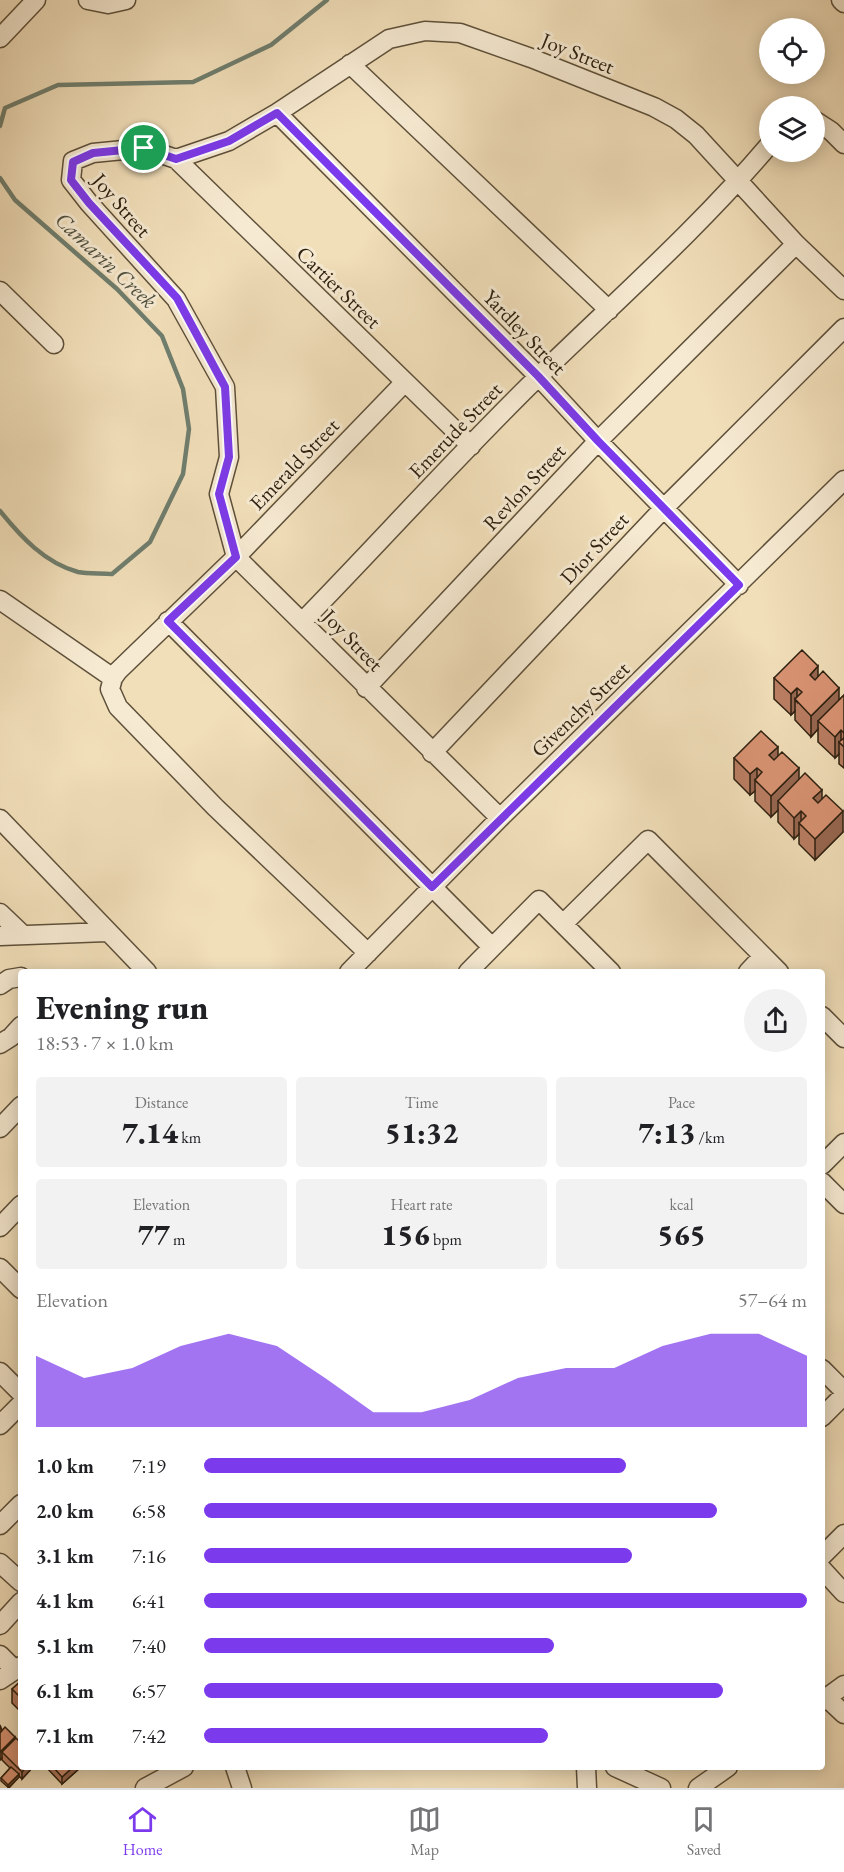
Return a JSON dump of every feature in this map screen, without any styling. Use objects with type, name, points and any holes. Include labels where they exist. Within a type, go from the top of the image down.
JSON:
[{"type":"street","points":[[0,38],[36,0]]},
{"type":"street","points":[[88,0],[108,4],[126,0]]},
{"type":"street","points":[[841,0],[844,3]]},
{"type":"street","name":"Joy Street","points":[[500,818],[236,557],[219,494],[229,457],[225,387],[177,298],[89,203],[71,180],[73,162],[93,153],[144,148],[176,159],[229,141],[277,113],[388,39],[425,32],[460,33],[541,62],[654,107],[676,119],[696,135],[796,244],[844,290]]},
{"type":"street","points":[[350,64],[609,310]]},
{"type":"street","name":"Yardley Street","points":[[277,113],[538,376],[598,441],[739,585]]},
{"type":"street","points":[[825,126],[844,144]]},
{"type":"street","name":"Emerude Street","points":[[303,621],[538,376],[609,310],[738,182],[759,157]]},
{"type":"street","name":"Cartier Street","points":[[176,159],[471,446]]},
{"type":"street","name":"Revlon Street","points":[[366,688],[598,441],[796,244]]},
{"type":"street","points":[[0,291],[54,344]]},
{"type":"street","name":"Dior Street","points":[[432,753],[664,508],[844,328]]},
{"type":"street","name":"Emerald Street","points":[[113,678],[168,621],[236,557],[404,383]]},
{"type":"street","name":"Givenchy Street","points":[[353,969],[500,818],[844,480]]},
{"type":"street","points":[[0,600],[113,678],[110,689],[118,706],[215,807],[368,953]]},
{"type":"street","points":[[168,621],[492,947]]},
{"type":"street","points":[[0,819],[144,969]]},
{"type":"street","points":[[563,924],[648,840],[775,969]]},
{"type":"street","points":[[471,969],[539,900],[608,969]]},
{"type":"street","points":[[0,913],[22,934]]},
{"type":"street","points":[[0,936],[107,932]]},
{"type":"street","points":[[751,969],[763,957]]},
{"type":"street","points":[[0,986],[9,979],[18,978]]},
{"type":"street","points":[[825,1019],[844,1038]]},
{"type":"street","points":[[0,1044],[18,1029]]},
{"type":"street","points":[[825,1162],[844,1143]]},
{"type":"street","points":[[825,1185],[844,1204]]},
{"type":"street","points":[[0,1227],[18,1208]]},
{"type":"street","points":[[0,1268],[18,1286]]},
{"type":"street","points":[[0,1372],[18,1390]]},
{"type":"street","points":[[825,1372],[844,1393],[825,1414]]},
{"type":"street","points":[[0,1425],[18,1407]]},
{"type":"street","points":[[0,1525],[18,1507]]},
{"type":"street","points":[[825,1553],[844,1534]]},
{"type":"street","points":[[0,1563],[18,1579]]},
{"type":"street","points":[[825,1572],[844,1593]]},
{"type":"street","points":[[0,1625],[18,1605]]},
{"type":"street","points":[[0,1655],[12,1672]]},
{"type":"street","points":[[825,1698],[844,1685]]},
{"type":"street","points":[[825,1700],[844,1714]]},
{"type":"street","points":[[158,1785],[180,1770]]},
{"type":"street","points":[[236,1770],[242,1788]]},
{"type":"street","points":[[586,1770],[587,1788]]},
{"type":"street","points":[[622,1770],[662,1788]]},
{"type":"street","points":[[698,1788],[724,1770]]},
{"type":"building","points":[[802,650],[818,666],[810,675],[815,680],[823,671],[839,688],[811,716],[795,699],[802,692],[797,688],[791,694],[774,678]]},
{"type":"building","points":[[844,695],[844,733],[841,730],[835,737],[818,721]]},
{"type":"building","points":[[761,731],[778,747],[769,755],[774,760],[782,752],[799,768],[771,796],[755,780],[762,772],[757,768],[750,774],[734,758]]},
{"type":"building","points":[[805,773],[822,790],[813,798],[818,803],[826,795],[843,811],[815,839],[799,823],[806,816],[801,811],[794,818],[778,801]]},
{"type":"building","points":[[18,1684],[18,1695],[12,1689]]},
{"type":"building","points":[[5,1727],[15,1737],[0,1752],[0,1733]]},
{"type":"building","points":[[16,1738],[18,1740],[18,1768],[2,1752]]},
{"type":"building","points":[[11,1767],[19,1774],[8,1785],[1,1778]]},
{"type":"building","points":[[56,1770],[70,1770],[62,1777]]},
{"type":"waterway","name":"Camarin Creek","points":[[0,126],[5,108],[58,85],[193,82],[271,45],[327,0]]},
{"type":"waterway","name":"Camarin Creek","points":[[0,178],[15,200],[117,289],[162,336],[183,389],[189,429],[183,474],[150,542],[112,574],[78,572],[44,556],[16,530],[0,511]]},
{"type":"route","points":[[277,113],[538,376],[598,441],[739,585],[432,887],[168,621],[236,557],[219,494],[229,457],[225,387],[177,298],[89,203],[71,180],[73,162],[93,153],[144,148],[176,159],[229,141],[277,113]]}]
